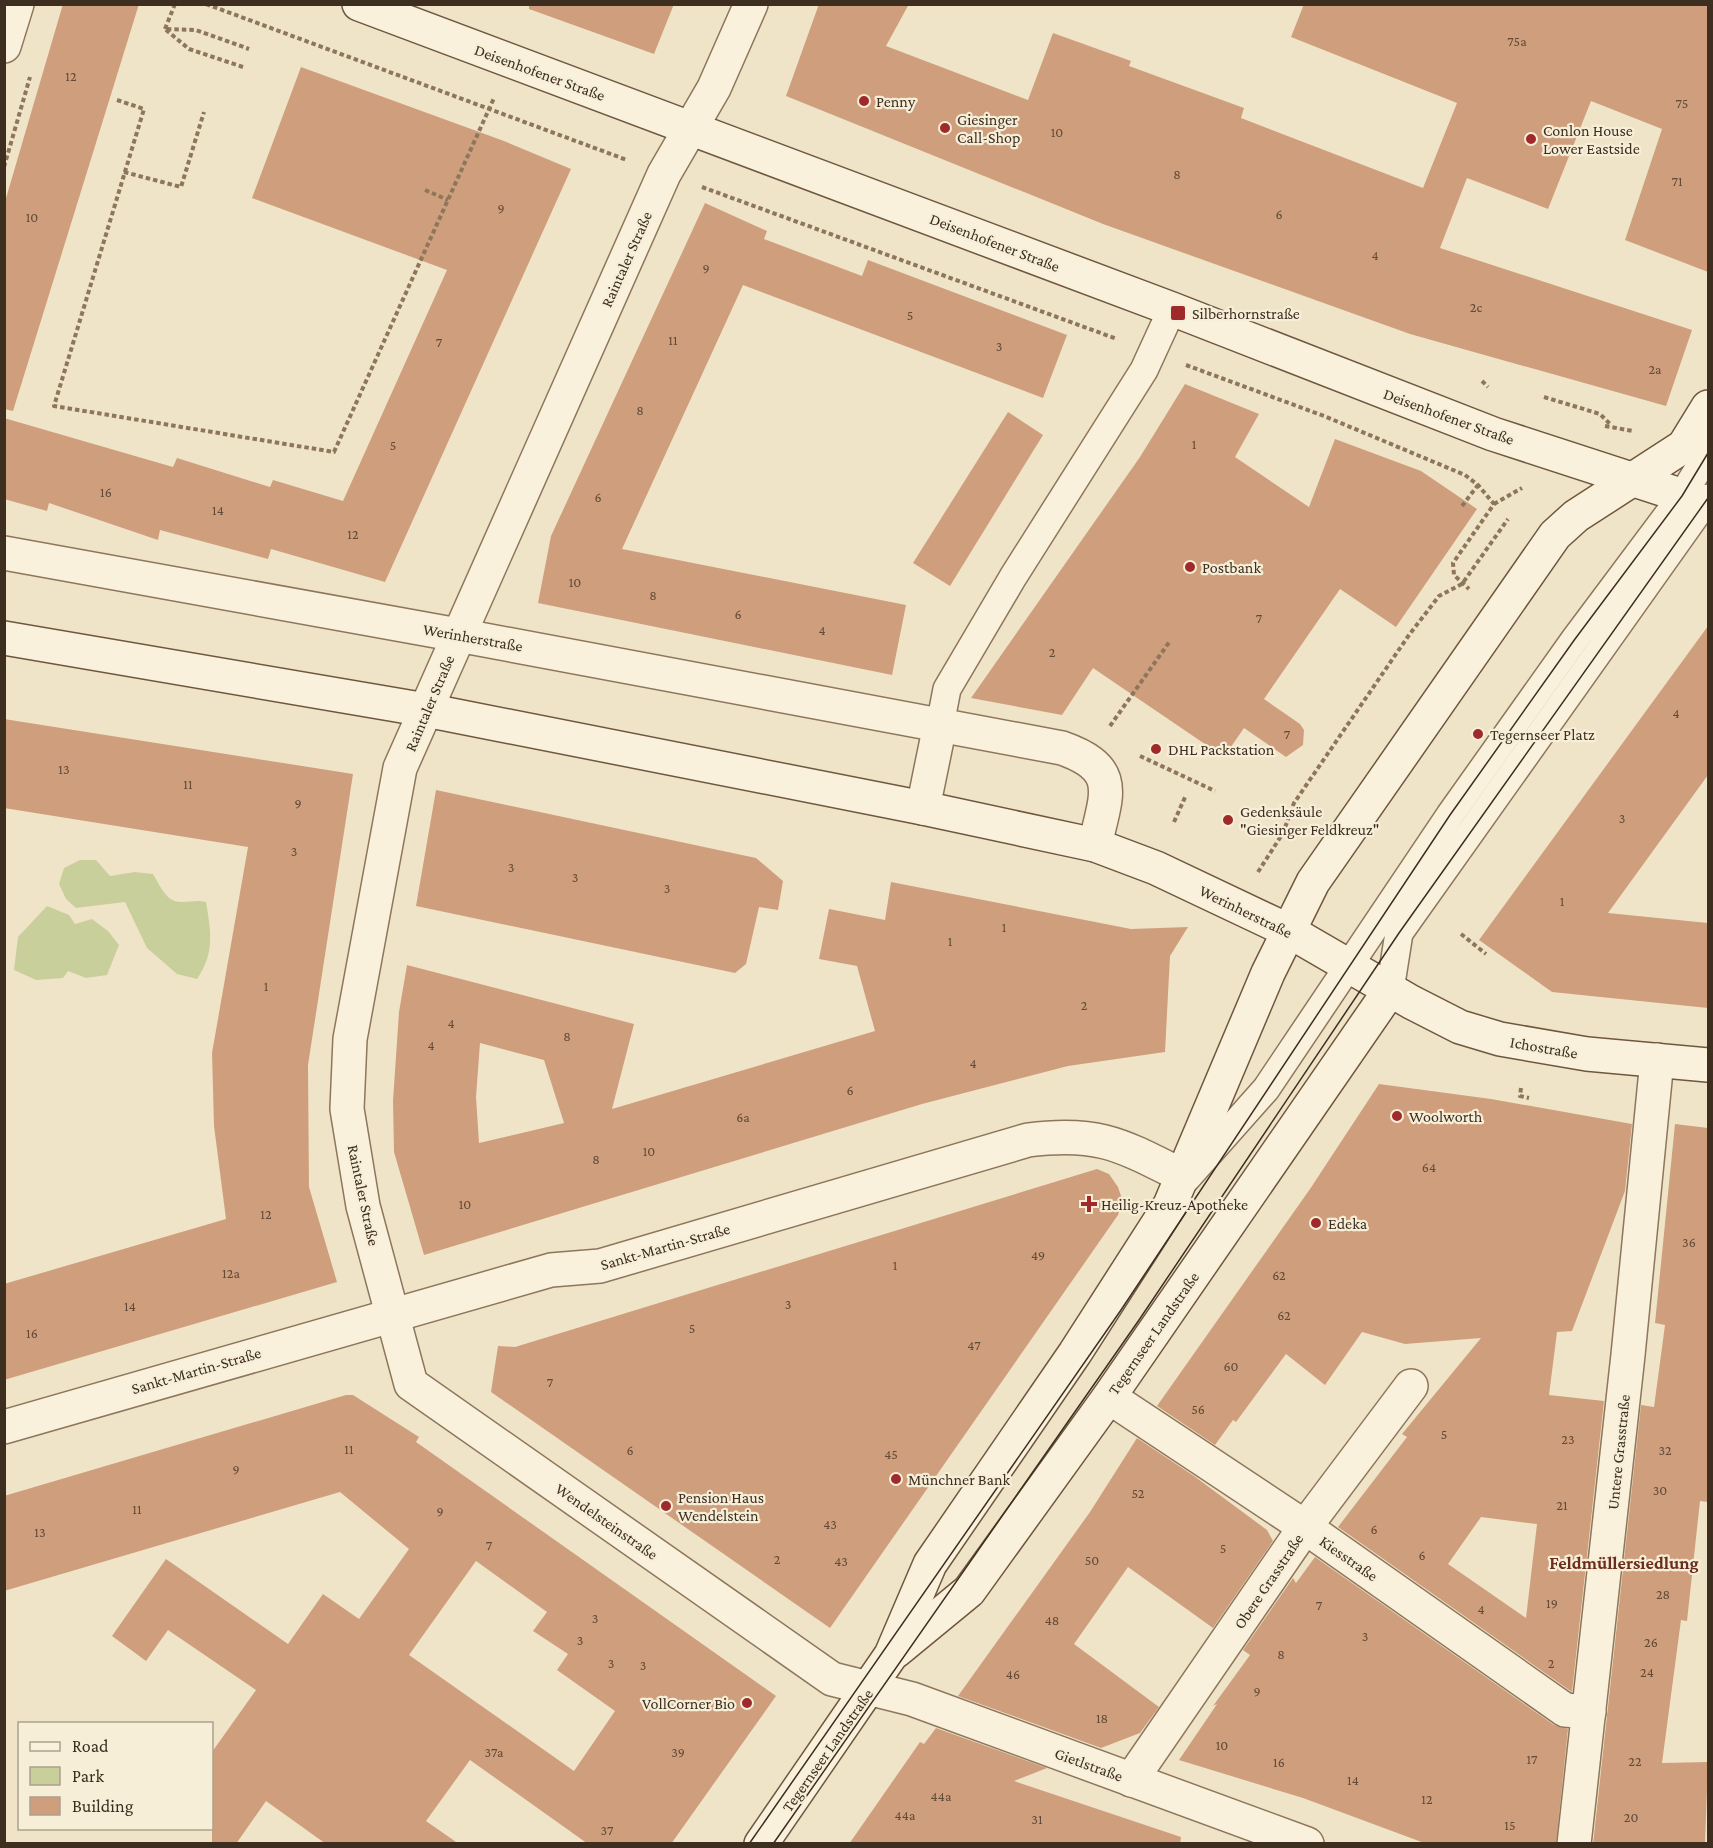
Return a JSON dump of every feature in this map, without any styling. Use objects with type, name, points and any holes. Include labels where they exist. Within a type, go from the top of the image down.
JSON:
[{"type":"street","points":[[4,46],[17,4]]},
{"type":"street","name":"Deisenhofener Straße","points":[[359,4],[692,127],[1172,309],[1493,434],[1632,479]]},
{"type":"street","name":"Raintaler Straße","points":[[393,1313],[363,1206],[349,1119],[350,1039],[400,768],[664,174],[714,88],[751,4]]},
{"type":"street","points":[[1287,930],[1312,882],[1555,535],[1576,516],[1684,446],[1708,407]]},
{"type":"street","points":[[1632,479],[1701,500]]},
{"type":"street","name":"Werinherstraße","points":[[4,553],[458,634],[1062,748],[1084,756]]},
{"type":"street","name":"Werinherstraße","points":[[4,638],[426,710],[922,808],[1095,846],[1156,868],[1236,905],[1287,930],[1390,990]]},
{"type":"street","points":[[922,808],[940,725]]},
{"type":"street","points":[[1084,756],[1100,769],[1107,790],[1095,846]]},
{"type":"street","name":"Tegernseer Landstraße","points":[[761,1844],[891,1655],[930,1564],[1075,1353],[1146,1244],[1180,1183],[1287,930]]},
{"type":"street","name":"Ichostraße","points":[[1390,990],[1460,1027],[1500,1039],[1587,1054],[1708,1065]]},
{"type":"street","name":"Tegernseer Landstraße","points":[[891,1655],[969,1591],[1109,1397],[1390,990]]},
{"type":"street","name":"Untere Grasstraße","points":[[1574,1844],[1658,1060]]},
{"type":"street","name":"Sankt-Martin-Straße","points":[[4,1427],[393,1313],[551,1270],[600,1266],[1028,1140],[1061,1136],[1095,1138],[1125,1147],[1180,1183]]},
{"type":"street","name":"Wendelsteinstraße","points":[[393,1313],[411,1384],[832,1679],[870,1688]]},
{"type":"street","name":"Obere Grasstraße","points":[[1131,1780],[1305,1527],[1411,1386]]},
{"type":"street","name":"Kiesstraße","points":[[1109,1397],[1305,1527],[1564,1710],[1589,1712]]},
{"type":"street","name":"Gietlstraße","points":[[870,1688],[912,1698],[1307,1844]]},
{"type":"lane","points":[[940,725],[947,689],[1013,577],[1143,370],[1172,309]]},
{"type":"lane","points":[[1390,990],[1400,933],[1701,500],[1708,453]]},
{"type":"lane","points":[[1180,1183],[1266,1089],[1469,787],[1701,500]]},
{"type":"path","points":[[165,29],[175,4]]},
{"type":"path","points":[[206,4],[664,174]]},
{"type":"path","points":[[165,29],[196,30],[249,49]]},
{"type":"path","points":[[165,29],[189,49],[243,67]]},
{"type":"path","points":[[117,100],[144,109],[54,406],[334,452],[509,61]]},
{"type":"path","points":[[4,166],[33,69]]},
{"type":"path","points":[[124,172],[181,187],[204,112]]},
{"type":"path","points":[[425,190],[448,200]]},
{"type":"path","points":[[1544,397],[1600,414],[1612,425]]},
{"type":"path","points":[[1462,506],[1478,484]]},
{"type":"path","points":[[1236,905],[1268,861],[1283,833],[1294,803],[1409,635],[1439,596],[1462,584],[1508,519]]},
{"type":"path","points":[[1084,756],[1105,734],[1170,641]]},
{"type":"path","points":[[1133,752],[1151,763],[1215,790]]},
{"type":"path","points":[[1174,822],[1186,795]]},
{"type":"path","points":[[1461,934],[1486,954]]},
{"type":"path","points":[[1521,1088],[1520,1096],[1529,1098]]},
{"type":"green space","points":[[80,860],[96,860],[110,876],[135,872],[153,874],[172,900],[206,902],[210,933],[209,951],[197,979],[177,974],[147,948],[125,902],[76,908],[66,899],[59,884],[64,868]]},
{"type":"green space","points":[[47,906],[69,915],[75,924],[92,919],[108,931],[119,945],[107,975],[86,978],[68,971],[63,978],[36,980],[14,970],[18,937]]},
{"type":"building","points":[[63,4],[139,4],[13,411],[4,409],[4,205]]},
{"type":"building","points":[[529,4],[674,4],[654,54],[529,9]]},
{"type":"building","points":[[819,4],[909,4],[886,46],[1028,100],[1053,33],[1131,61],[1129,66],[1244,108],[1241,118],[1423,188],[1457,103],[1291,37],[1304,4],[1708,4],[1708,272],[1625,240],[1662,129],[1591,101],[1548,209],[1467,178],[1440,248],[1692,330],[1666,406],[1410,334],[1103,224],[786,96]]},
{"type":"building","points":[[301,67],[504,141],[571,169],[385,582],[271,549],[268,559],[160,530],[158,540],[49,503],[47,511],[4,499],[4,418],[173,467],[177,458],[270,487],[273,480],[343,501],[447,270],[252,198]]},
{"type":"building","points":[[705,203],[767,231],[764,239],[862,276],[868,260],[1067,335],[1043,398],[743,285],[622,549],[906,605],[892,675],[538,603],[551,536]]},
{"type":"building","points":[[1185,384],[1259,414],[1235,457],[1309,507],[1335,439],[1421,471],[1477,509],[1396,627],[1340,589],[1264,699],[1300,724],[1304,730],[1303,745],[1286,757],[1244,728],[1224,757],[1093,668],[1062,715],[971,698],[1140,457]]},
{"type":"building","points":[[1008,412],[1043,435],[950,586],[913,563]]},
{"type":"building","points":[[1708,626],[1708,775],[1608,913],[1708,923],[1708,1008],[1552,992],[1479,940]]},
{"type":"building","points":[[4,719],[353,774],[308,1065],[309,1187],[337,1282],[4,1380],[4,1284],[226,1219],[214,1126],[212,1053],[248,847],[4,808]]},
{"type":"building","points":[[436,790],[756,858],[783,881],[778,910],[759,907],[746,964],[735,973],[416,906]]},
{"type":"building","points":[[891,882],[1131,929],[1188,927],[1170,956],[1165,1052],[1068,1066],[922,1104],[424,1255],[394,1152],[393,1101],[399,1012],[407,965],[634,1024],[612,1109],[875,1031],[857,966],[819,959],[829,909],[885,920]],"holes":[[[480,1043],[544,1060],[564,1123],[479,1143],[476,1097]]]},
{"type":"building","points":[[1379,1084],[1491,1099],[1632,1124],[1625,1191],[1572,1331],[1557,1332],[1549,1395],[1604,1401],[1572,1692],[1338,1527],[1407,1437],[1402,1434],[1481,1338],[1405,1344],[1362,1332],[1325,1385],[1286,1354],[1236,1422],[1233,1420],[1215,1445],[1157,1406],[1310,1189]],"holes":[[[1481,1517],[1537,1524],[1526,1618],[1448,1564]]]},
{"type":"building","points":[[1675,1124],[1708,1128],[1708,1502],[1700,1501],[1687,1621],[1681,1620],[1662,1763],[1708,1762],[1705,1844],[1593,1844],[1641,1405],[1654,1407],[1665,1325],[1655,1323]]},
{"type":"building","points":[[1097,1169],[1109,1174],[1118,1187],[1123,1202],[1118,1215],[830,1628],[491,1392],[498,1346],[515,1347]]},
{"type":"building","points":[[346,1395],[353,1395],[419,1437],[416,1442],[776,1696],[671,1844],[588,1844],[470,1760],[426,1821],[459,1844],[326,1844],[266,1801],[236,1844],[212,1844],[213,1751],[256,1690],[168,1630],[146,1661],[112,1636],[166,1559],[288,1644],[323,1594],[359,1619],[409,1549],[340,1492],[4,1591],[4,1496]],"holes":[[[476,1561],[547,1612],[533,1631],[568,1654],[557,1670],[615,1711],[574,1771],[409,1655]]]},
{"type":"building","points":[[1137,1438],[1194,1476],[1267,1530],[1273,1541],[1213,1628],[1128,1567],[1074,1644],[1159,1707],[1140,1733],[1101,1748],[958,1696],[1090,1512]]},
{"type":"building","points":[[1315,1557],[1554,1725],[1568,1729],[1556,1844],[1427,1844],[1303,1798],[1179,1760],[1217,1704],[1213,1706],[1250,1655],[1243,1650],[1293,1578],[1296,1583]]},
{"type":"building","points":[[936,1728],[1047,1768],[1014,1781],[1181,1837],[1180,1844],[849,1844],[920,1742],[924,1744]]},
{"type":"tram line","points":[[749,1844],[1121,1310],[1450,815],[1575,639],[1682,496],[1708,453]]},
{"type":"tram line","points":[[773,1844],[1139,1320],[1399,933],[1708,498]]},
{"type":"place","name":"Penny","points":[[864,101]]},
{"type":"place","name":"Giesinger Call-Shop","points":[[945,128]]},
{"type":"place","name":"Conlon House Lower Eastside","points":[[1531,139]]},
{"type":"place","name":"Silberhornstraße","points":[[1178,313]]},
{"type":"place","name":"Postbank","points":[[1190,567]]},
{"type":"place","name":"Tegernseer Platz","points":[[1478,734]]},
{"type":"place","name":"DHL Packstation","points":[[1156,749]]},
{"type":"place","name":"Gedenksäule \"Giesinger Feldkreuz\"","points":[[1228,820]]},
{"type":"place","name":"Woolworth","points":[[1397,1116]]},
{"type":"place","name":"Heilig-Kreuz-Apotheke","points":[[1089,1204]]},
{"type":"place","name":"Edeka","points":[[1316,1223]]},
{"type":"place","name":"Münchner Bank","points":[[896,1479]]},
{"type":"place","name":"Pension Haus Wendelstein","points":[[666,1506]]},
{"type":"place","name":"VollCorner Bio","points":[[747,1703]]},
{"type":"district","name":"Feldmüllersiedlung","points":[[1624,1563]]}]
